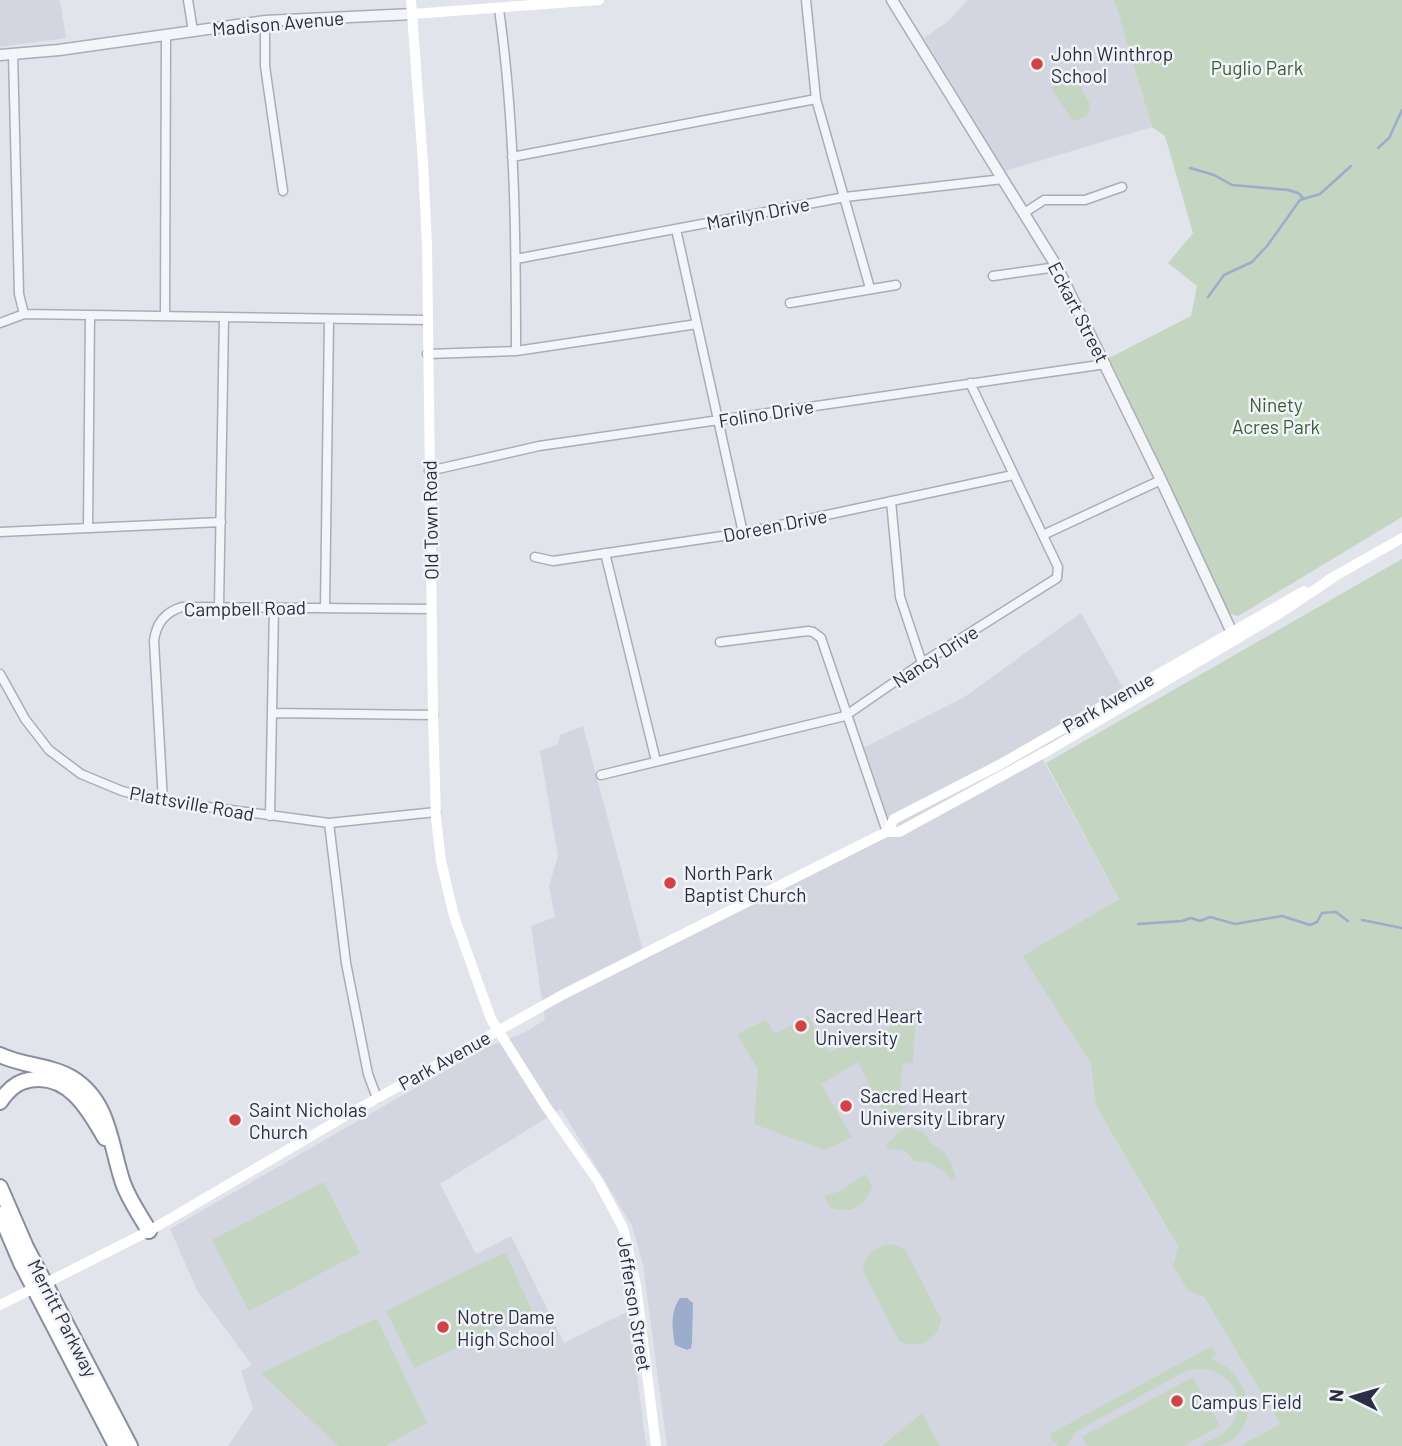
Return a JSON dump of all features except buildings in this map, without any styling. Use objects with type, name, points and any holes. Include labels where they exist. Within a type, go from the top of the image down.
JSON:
[{"type":"highway","points":[[0,1055],[22,1064],[51,1069],[74,1080],[91,1094],[103,1111],[124,1185],[149,1231]]},
{"type":"highway","points":[[0,1102],[15,1085],[24,1081],[46,1079],[59,1083],[85,1105],[114,1153]]},
{"type":"highway","points":[[0,1176],[4,1210]]},
{"type":"highway","name":"Merritt Parkway","points":[[0,1187],[4,1210],[22,1263],[116,1446]]},
{"type":"highway","name":"Merritt Parkway","points":[[4,1210],[130,1446]]},
{"type":"highway","points":[[0,1240],[22,1263]]},
{"type":"main road","name":"Old Town Road","points":[[411,0],[423,163],[433,715],[438,839],[447,892],[491,1019],[498,1030]]},
{"type":"main road","name":"Madison Avenue","points":[[413,14],[599,0]]},
{"type":"main road","name":"Park Avenue","points":[[887,832],[894,820],[1314,592],[1334,577],[1402,538]]},
{"type":"main road","name":"Park Avenue","points":[[2,1302],[149,1231],[377,1098],[611,970],[887,832],[899,832],[1049,750],[1233,635]]},
{"type":"main road","points":[[1040,741],[1049,750]]},
{"type":"main road","name":"Jefferson Street","points":[[498,1030],[598,1181],[623,1228],[636,1285],[656,1446]]},
{"type":"street","points":[[188,0],[193,31]]},
{"type":"street","points":[[806,0],[816,99],[870,288]]},
{"type":"street","name":"Eckart Street","points":[[892,0],[1057,267],[1233,635]]},
{"type":"street","points":[[499,9],[506,59],[512,157],[516,351]]},
{"type":"street","name":"Madison Avenue","points":[[0,55],[265,21],[413,14]]},
{"type":"street","points":[[265,21],[265,66],[283,191]]},
{"type":"street","points":[[165,316],[166,35]]},
{"type":"street","points":[[13,54],[19,294],[24,314]]},
{"type":"street","points":[[512,157],[816,99]]},
{"type":"street","name":"Marilyn Drive","points":[[516,259],[845,197],[1003,179]]},
{"type":"street","points":[[1024,213],[1044,200],[1085,200],[1122,187]]},
{"type":"street","points":[[676,229],[743,533]]},
{"type":"street","points":[[993,276],[1057,267]]},
{"type":"street","points":[[790,303],[896,285]]},
{"type":"street","points":[[0,323],[24,314],[427,320]]},
{"type":"street","points":[[88,527],[90,315]]},
{"type":"street","points":[[219,607],[224,318]]},
{"type":"street","points":[[325,608],[329,319]]},
{"type":"street","points":[[428,354],[516,351],[697,324]]},
{"type":"street","name":"Folino Drive","points":[[429,471],[539,446],[1105,364]]},
{"type":"street","name":"Nancy Drive","points":[[601,775],[845,716],[922,663],[1057,578],[1058,567],[970,383]]},
{"type":"street","name":"Doreen Drive","points":[[535,557],[553,561],[743,533],[1013,475]]},
{"type":"street","points":[[1043,535],[1161,480]]},
{"type":"street","points":[[891,501],[901,597],[922,663]]},
{"type":"street","points":[[0,532],[221,523]]},
{"type":"street","points":[[605,553],[656,761]]},
{"type":"street","points":[[270,816],[274,607]]},
{"type":"street","name":"Campbell Road","points":[[163,800],[155,633],[161,619],[176,608],[431,609]]},
{"type":"street","points":[[720,642],[813,632],[823,643],[845,716],[887,832]]},
{"type":"street","name":"Plattsville Road","points":[[0,674],[36,736],[58,758],[81,774],[108,787],[163,800],[329,823],[436,812]]},
{"type":"street","points":[[272,713],[433,715]]},
{"type":"street","points":[[329,823],[346,963],[368,1074],[377,1098]]},
{"type":"shaded area","points":[[0,0],[60,0],[66,38],[0,47]]},
{"type":"shaded area","name":"John Winthrop School","points":[[968,0],[1114,0],[1152,127],[1005,171],[924,38],[947,22]]},
{"type":"shaded area","name":"Sacred Heart University","points":[[1081,613],[1128,697],[1050,745],[1037,749],[1119,899],[1022,956],[1092,1063],[1096,1106],[1178,1248],[1173,1266],[1188,1291],[1204,1297],[1280,1424],[1240,1446],[667,1446],[643,1265],[632,1226],[561,1109],[440,1184],[476,1254],[511,1236],[564,1343],[629,1311],[646,1446],[228,1446],[253,1409],[241,1371],[252,1365],[198,1292],[170,1229],[483,1049],[525,1032],[545,1020],[531,926],[555,917],[549,886],[558,856],[540,751],[558,744],[560,735],[583,726],[643,951],[891,828],[863,748],[963,698]]},
{"type":"green space","name":"Ninety Acres Park","points":[[1114,0],[1402,0],[1402,517],[1238,616],[1230,614],[1228,610],[1109,358],[1191,316],[1197,286],[1168,263],[1193,233],[1165,136],[1152,127]]},
{"type":"green space","points":[[1074,75],[1091,106],[1087,116],[1073,121],[1051,88]]},
{"type":"green space","points":[[1402,559],[1402,1446],[1240,1446],[1280,1424],[1204,1297],[1188,1291],[1173,1266],[1178,1247],[1096,1106],[1091,1063],[1022,956],[1119,899],[1046,763]]},
{"type":"green space","points":[[902,1009],[916,1009],[913,1063],[902,1064],[900,1093],[906,1095],[906,1107],[886,1118],[858,1062],[821,1084],[852,1137],[825,1150],[754,1124],[758,1070],[737,1034],[766,1020],[775,1034],[808,1016],[829,1052],[841,1047],[843,1049],[864,1037],[867,1040],[894,1025],[892,1020]]},
{"type":"green space","points":[[909,1127],[923,1132],[932,1144],[944,1152],[951,1162],[956,1179],[952,1180],[931,1164],[915,1161],[904,1151],[889,1150],[886,1146],[898,1132]]},
{"type":"green space","points":[[865,1174],[872,1185],[862,1203],[844,1210],[830,1207],[824,1196],[841,1191]]},
{"type":"green space","points":[[324,1182],[360,1253],[249,1311],[212,1240]]},
{"type":"green space","points":[[891,1244],[905,1249],[941,1319],[932,1338],[920,1344],[899,1341],[863,1271],[872,1252]]},
{"type":"green space","points":[[506,1253],[532,1311],[414,1368],[386,1311]]},
{"type":"green space","points":[[377,1318],[427,1423],[385,1446],[338,1446],[261,1373]]},
{"type":"green space","points":[[1212,1346],[1216,1355],[1210,1359],[1224,1365],[1235,1375],[1247,1400],[1244,1426],[1236,1437],[1223,1445],[1200,1446],[1229,1428],[1237,1412],[1238,1400],[1228,1380],[1208,1370],[1196,1369],[1184,1372],[1084,1427],[1075,1433],[1067,1446],[1056,1446],[1058,1441],[1054,1443],[1050,1434]]},
{"type":"green space","name":"Campus Field","points":[[1193,1377],[1220,1426],[1183,1446],[1087,1446],[1082,1437]]},
{"type":"green space","points":[[922,1413],[940,1446],[882,1446]]},
{"type":"water","points":[[680,1298],[687,1298],[693,1303],[692,1343],[687,1350],[675,1345],[673,1333],[673,1315]]},
{"type":"waterway","points":[[1378,148],[1389,138],[1402,110]]},
{"type":"waterway","points":[[1208,297],[1224,275],[1252,262],[1300,200],[1320,194],[1351,166]]},
{"type":"waterway","points":[[1190,168],[1214,175],[1232,185],[1288,190],[1303,198]]},
{"type":"waterway","points":[[1138,924],[1191,918],[1200,921],[1210,917],[1235,924],[1282,916],[1310,925],[1317,922],[1322,913],[1336,912],[1348,921]]},
{"type":"waterway","points":[[1362,920],[1402,928]]},
{"type":"place","name":"John Winthrop School","points":[[1037,64]]},
{"type":"place","name":"North Park Baptist Church","points":[[670,883]]},
{"type":"place","name":"Sacred Heart University","points":[[801,1026]]},
{"type":"place","name":"Sacred Heart University Library","points":[[846,1106]]},
{"type":"place","name":"Saint Nicholas Church","points":[[235,1120]]},
{"type":"place","name":"Notre Dame High School","points":[[443,1327]]},
{"type":"place","name":"Campus Field","points":[[1177,1401]]},
{"type":"park label","name":"Puglio Park","points":[[1257,67]]}]
